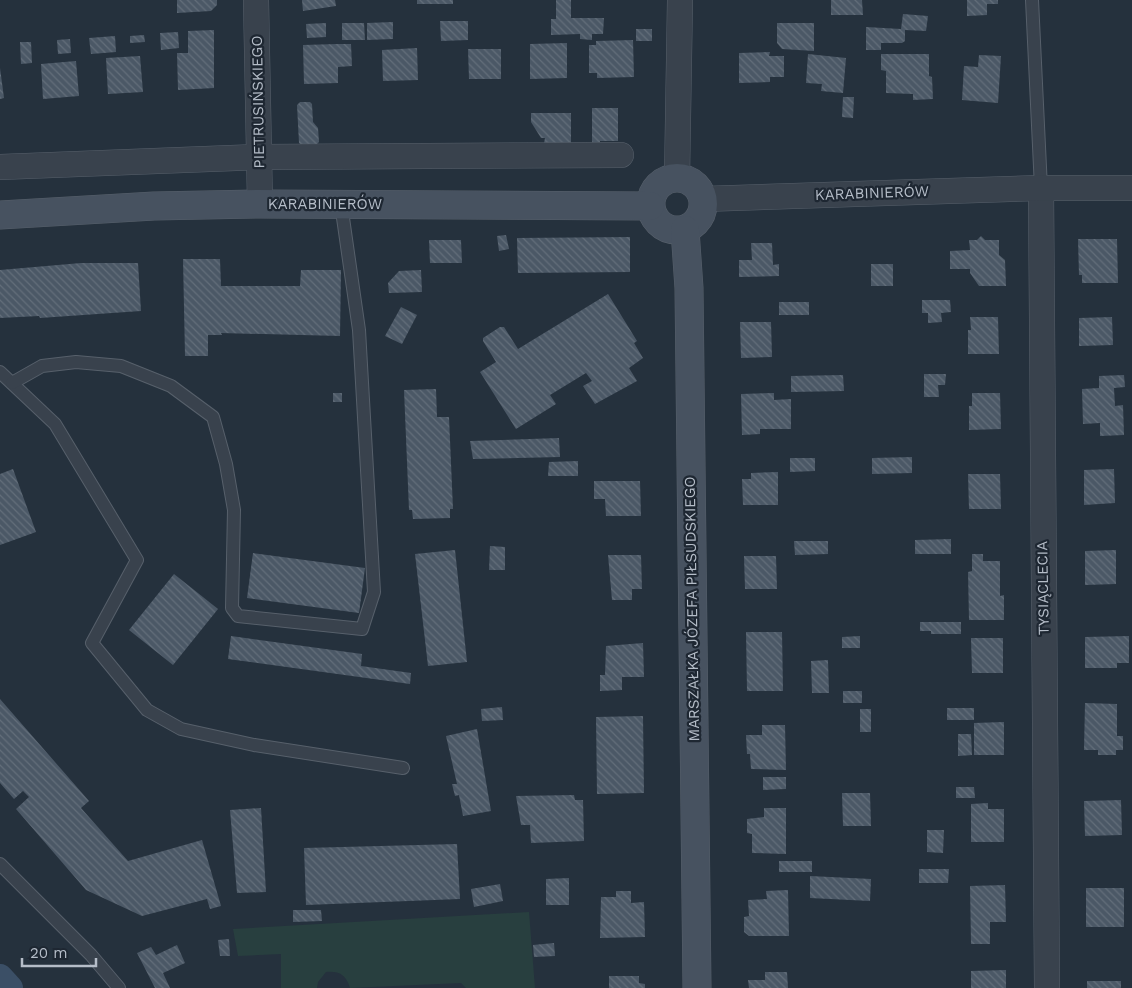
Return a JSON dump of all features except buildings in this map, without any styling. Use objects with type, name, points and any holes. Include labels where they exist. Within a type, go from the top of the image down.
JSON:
[{"type":"main road","points":[[677,178],[684,179],[696,186],[703,199],[704,207],[698,221],[685,230],[669,230],[662,226],[656,221],[650,206],[653,192],[658,186],[663,182],[677,178]]},
{"type":"main road","name":"KARABINIERÓW","points":[[0,215],[154,206],[260,204],[650,206]]},
{"type":"main road","name":"MARSZAŁKA JÓZEFA PIŁSUDSKIEGO","points":[[685,230],[689,288],[697,988]]},
{"type":"street","name":"PIETRUSIŃSKIEGO","points":[[256,0],[260,204]]},
{"type":"street","points":[[677,178],[680,0]]},
{"type":"street","points":[[0,166],[259,158],[621,155]]},
{"type":"street","name":"KARABINIERÓW","points":[[703,199],[1041,188],[1132,188]]},
{"type":"street","name":"TYSIĄCLECIA","points":[[1041,188],[1047,988]]},
{"type":"lane","points":[[1032,0],[1041,188]]},
{"type":"lane","points":[[12,383],[42,366],[76,362],[121,366],[171,386],[213,417],[226,464],[234,510],[232,608],[238,616],[362,629],[374,592],[359,330],[341,204]]},
{"type":"lane","points":[[0,372],[55,424],[137,560],[92,643],[147,710],[181,729],[254,745],[403,768]]},
{"type":"lane","points":[[0,864],[91,955],[119,988]]},
{"type":"green space","points":[[529,912],[535,988],[466,988],[461,983],[350,988],[347,980],[339,973],[326,972],[318,982],[317,988],[281,988],[281,954],[238,956],[233,929]]},
{"type":"waterway","points":[[0,977],[10,988]]}]
